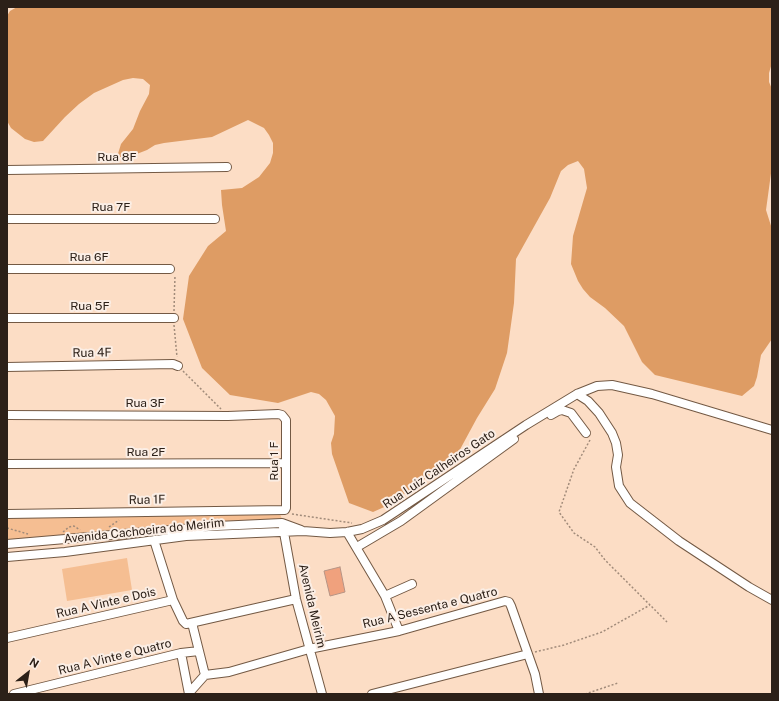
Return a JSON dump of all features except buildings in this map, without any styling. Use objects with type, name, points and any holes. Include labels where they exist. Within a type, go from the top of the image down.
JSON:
[{"type":"street","name":"Rua 8F","points":[[7,170],[227,167]]},
{"type":"street","name":"Rua 7F","points":[[7,219],[215,219]]},
{"type":"street","name":"Rua 6F","points":[[7,269],[170,269]]},
{"type":"street","name":"Rua 5F","points":[[7,318],[174,318]]},
{"type":"street","name":"Rua 4F","points":[[7,367],[173,364],[178,366]]},
{"type":"street","name":"Rua Luiz Calheiros Gato","points":[[284,532],[347,532],[362,529],[383,520],[526,425],[577,394],[597,386],[612,385],[630,388],[772,430]]},
{"type":"street","points":[[577,394],[588,401],[600,413],[612,433],[616,443],[618,455],[616,467],[618,486],[630,503],[680,541],[749,587],[772,600]]},
{"type":"street","points":[[357,547],[401,521],[517,437],[558,411],[562,410],[571,413],[586,433]]},
{"type":"street","name":"Rua 3F","points":[[7,415],[282,415]]},
{"type":"street","name":"Rua 1 F","points":[[282,415],[286,420],[286,508]]},
{"type":"street","name":"Rua 2F","points":[[7,464],[285,463]]},
{"type":"street","name":"Rua 1F","points":[[7,514],[285,510],[286,508]]},
{"type":"street","name":"Rua Luiz Calheiros Gato","points":[[282,523],[303,531]]},
{"type":"street","name":"Avenida Meirim","points":[[282,523],[296,600],[322,694]]},
{"type":"street","name":"Avenida Cachoeira do Meirim","points":[[7,544],[217,526],[282,523]]},
{"type":"street","name":"Avenida Cachoeira do Meirim","points":[[7,557],[65,552],[154,540],[230,533],[284,532]]},
{"type":"street","points":[[347,532],[386,596],[399,631]]},
{"type":"street","points":[[154,540],[173,600]]},
{"type":"street","points":[[386,596],[412,584]]},
{"type":"street","name":"Rua A Vinte e Dois","points":[[7,638],[173,600],[183,621],[186,624],[192,623]]},
{"type":"street","points":[[189,693],[205,675],[192,623],[296,600]]},
{"type":"street","name":"Rua A Sessenta e Quatro","points":[[205,675],[230,672],[309,649],[399,631],[505,601],[509,602],[511,606],[528,654]]},
{"type":"street","name":"Rua A Vinte e Quatro","points":[[14,694],[181,653],[199,650]]},
{"type":"street","points":[[181,653],[189,693]]},
{"type":"street","points":[[372,694],[528,654],[535,674],[539,694]]},
{"type":"path","points":[[178,366],[228,416]]},
{"type":"path","points":[[586,433],[590,440],[574,468],[559,512],[574,533],[595,547],[605,560],[667,622]]},
{"type":"path","points":[[528,654],[564,645],[602,632],[650,605]]},
{"type":"path","points":[[585,694],[618,683]]},
{"type":"shaded area","points":[[17,7],[772,7],[772,63],[769,73],[769,82],[772,89],[772,166],[766,210],[772,229],[772,339],[761,355],[754,386],[742,396],[655,375],[642,362],[624,326],[605,308],[590,297],[583,289],[571,264],[573,236],[587,188],[584,169],[578,161],[568,165],[561,171],[550,198],[516,259],[514,303],[507,353],[495,389],[457,455],[391,504],[373,512],[349,503],[332,454],[331,443],[334,434],[335,416],[326,400],[319,394],[311,392],[278,403],[230,395],[202,368],[183,319],[189,276],[208,246],[226,231],[221,190],[242,188],[259,177],[270,163],[273,153],[273,143],[269,135],[264,128],[248,120],[212,137],[164,143],[155,145],[129,157],[117,157],[121,144],[133,129],[149,94],[150,85],[143,79],[133,78],[123,80],[94,93],[65,117],[43,141],[34,142],[25,139],[11,128],[7,121],[7,16],[10,11]]},
{"type":"shaded area","points":[[280,514],[282,519],[7,543],[7,517]]},
{"type":"shaded area","points":[[127,558],[132,590],[67,601],[62,569]]}]
